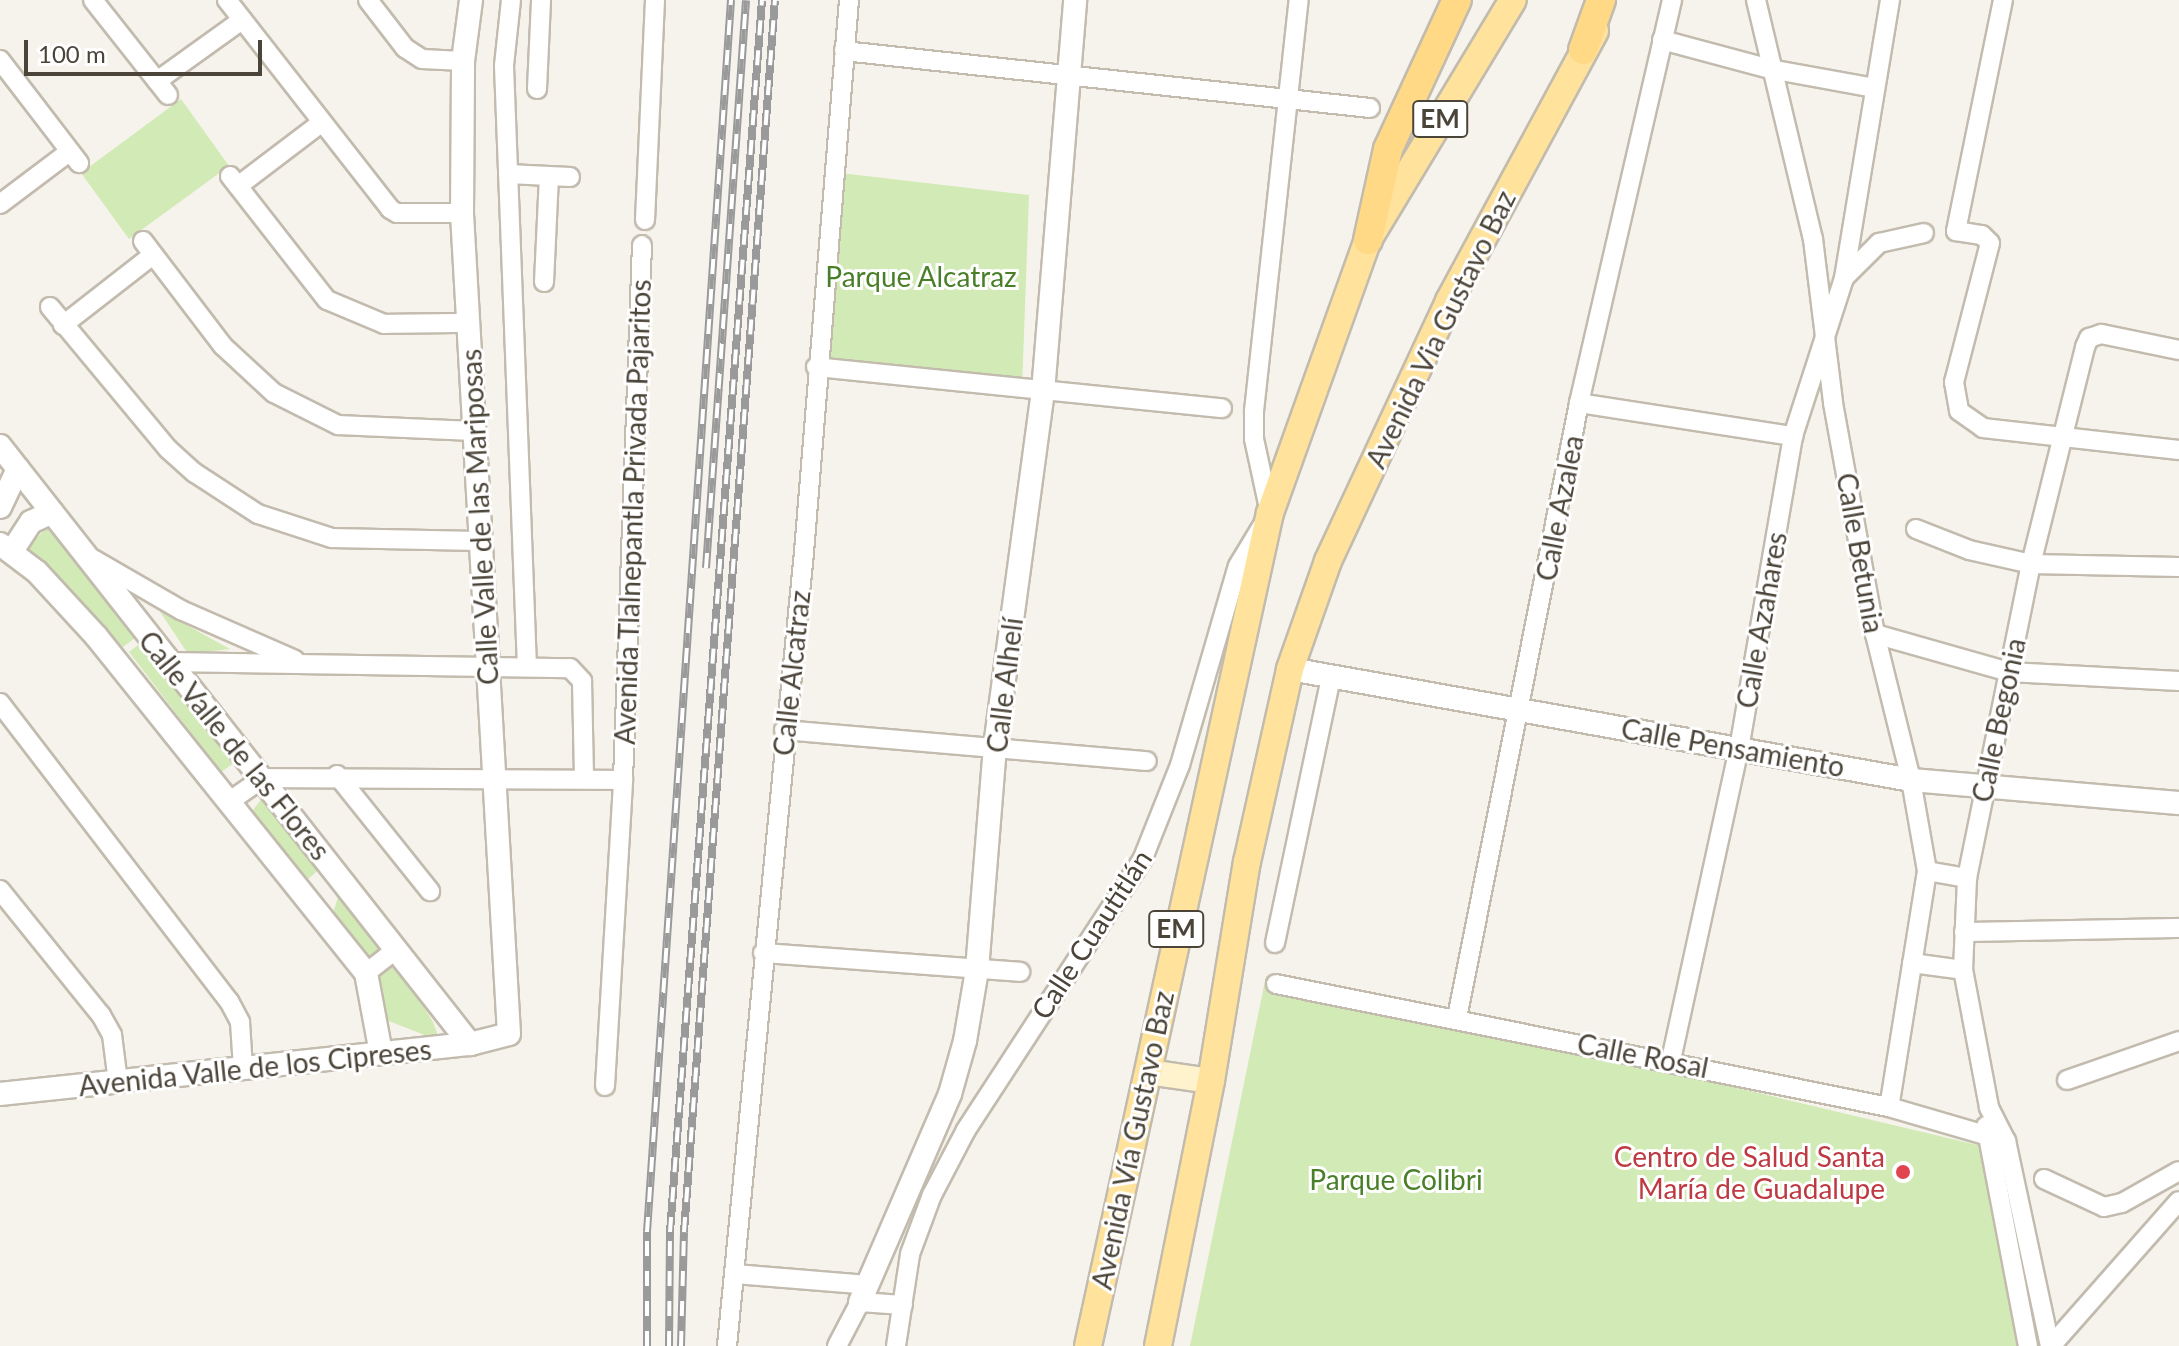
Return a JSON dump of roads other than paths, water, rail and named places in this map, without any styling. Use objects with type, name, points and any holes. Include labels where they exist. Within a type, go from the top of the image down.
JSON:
[{"type":"highway","points":[[1368,240],[1388,149],[1457,0]]},
{"type":"highway","points":[[1583,50],[1601,0]]},
{"type":"main road","name":"EM","points":[[1270,513],[1368,240],[1513,0]]},
{"type":"main road","name":"Avenida Via Gustavo Baz","points":[[1290,669],[1328,561],[1449,301],[1583,50],[1613,0]]},
{"type":"main road","name":"Avenida Vía Gustavo Baz","points":[[1088,1346],[1270,513]]},
{"type":"main road","name":"EM","points":[[1158,1346],[1211,1081],[1247,862],[1290,669]]},
{"type":"main road","points":[[1148,1072],[1211,1081]]},
{"type":"street","points":[[93,0],[163,88],[242,20]]},
{"type":"street","points":[[227,0],[390,209],[397,213],[462,213]]},
{"type":"street","points":[[368,0],[405,48],[422,59],[463,61]]},
{"type":"street","name":"Calle Valle de las Mariposas","points":[[471,0],[463,61],[462,213],[478,541],[496,778],[509,1034]]},
{"type":"street","points":[[645,220],[655,0]]},
{"type":"street","name":"Calle Alcatraz","points":[[727,1346],[849,0]]},
{"type":"street","name":"Calle Alhelí","points":[[837,1346],[864,1293],[950,1094],[977,970],[995,746],[1043,392],[1065,77],[1075,0]]},
{"type":"street","points":[[1270,513],[1254,439],[1254,411],[1299,0]]},
{"type":"street","name":"Calle Azalea","points":[[1457,1018],[1521,708],[1579,403],[1672,0]]},
{"type":"street","name":"Calle Betunia","points":[[1756,0],[1813,239],[1824,332],[1875,634],[1911,780],[1927,871],[1889,1107]]},
{"type":"street","name":"Calle Azahares","points":[[1671,1060],[1739,749],[1793,436],[1824,332],[1844,278],[1890,0]]},
{"type":"street","points":[[2003,0],[1956,231],[1982,235],[1990,243],[1954,382],[1959,411],[1983,428],[2179,450]]},
{"type":"street","points":[[510,5],[540,6],[537,89]]},
{"type":"street","name":"Calle Valle de las Mariposas","points":[[510,5],[504,66],[527,667]]},
{"type":"street","points":[[1662,40],[1770,69],[1875,88]]},
{"type":"street","points":[[844,51],[1370,108]]},
{"type":"street","points":[[0,60],[74,158],[0,204]]},
{"type":"street","points":[[321,123],[234,181],[327,300],[384,324],[468,323]]},
{"type":"street","points":[[508,174],[570,177]]},
{"type":"street","points":[[544,282],[549,177]]},
{"type":"street","name":"Calle Azahares","points":[[1844,278],[1868,249],[1924,233]]},
{"type":"street","name":"Avenida Tlalnepantla Privada Pajaritos","points":[[605,1086],[623,780],[642,245]]},
{"type":"street","points":[[63,325],[148,248],[247,372],[304,410],[338,425],[377,430],[473,431]]},
{"type":"street","points":[[50,307],[168,449],[195,473],[258,514],[332,538],[478,541]]},
{"type":"street","name":"Calle Begonia","points":[[1989,1107],[1963,970],[1967,878],[1981,789],[2031,564],[2089,338],[2101,334],[2179,350]]},
{"type":"street","points":[[816,367],[1222,408]]},
{"type":"street","points":[[1579,403],[1793,436]]},
{"type":"street","name":"Calle Valle de las Flores","points":[[0,446],[470,1044]]},
{"type":"street","points":[[0,507],[18,469]]},
{"type":"street","points":[[6,548],[31,522],[52,512]]},
{"type":"street","name":"Calle Cuautitlán","points":[[896,1346],[910,1254],[932,1195],[966,1130],[1143,858],[1162,818],[1238,566],[1270,513]]},
{"type":"street","points":[[1916,529],[1969,550],[2031,564],[2179,567]]},
{"type":"street","name":"Calle Valle de las Flores","points":[[6,548],[59,594],[230,801],[366,973],[381,1053]]},
{"type":"street","points":[[87,556],[181,610],[304,663]]},
{"type":"street","points":[[1875,634],[2009,672],[2179,681]]},
{"type":"street","points":[[168,662],[570,668],[580,673],[584,778]]},
{"type":"street","name":"Calle Pensamiento","points":[[1290,669],[1911,780],[1981,789],[2179,803]]},
{"type":"street","points":[[1275,943],[1331,678]]},
{"type":"street","points":[[0,703],[229,1001],[240,1022],[243,1068]]},
{"type":"street","points":[[784,730],[1147,761]]},
{"type":"street","points":[[230,801],[263,778],[337,775],[623,780]]},
{"type":"street","points":[[337,775],[430,891]]},
{"type":"street","points":[[1927,871],[1967,878]]},
{"type":"street","points":[[0,890],[101,1015],[112,1035],[118,1082]]},
{"type":"street","points":[[1964,932],[2179,928]]},
{"type":"street","points":[[366,973],[397,949]]},
{"type":"street","points":[[763,953],[1020,972]]},
{"type":"street","points":[[1912,963],[1963,970]]},
{"type":"street","name":"Calle Rosal","points":[[1276,984],[1671,1060],[1889,1107],[2006,1141]]},
{"type":"street","name":"Avenida Valle de los Cipreses","points":[[0,1094],[470,1044],[509,1034]]},
{"type":"street","points":[[2067,1080],[2179,1041]]},
{"type":"street","points":[[1989,1107],[1984,1136],[2028,1346]]},
{"type":"street","points":[[1989,1107],[2006,1141],[2051,1346]]},
{"type":"street","points":[[2044,1179],[2104,1207],[2122,1203],[2179,1171]]},
{"type":"street","points":[[2051,1346],[2179,1201]]},
{"type":"street","points":[[735,1274],[864,1293],[903,1305]]},
{"type":"railway","points":[[647,1346],[647,1232],[731,0]]},
{"type":"railway","points":[[706,568],[746,0]]},
{"type":"railway","points":[[669,1346],[670,1232],[762,0]]},
{"type":"railway","points":[[681,1346],[684,1232],[775,0]]},
{"type":"place","name":"Centro de Salud Santa María de Guadalupe","points":[[1903,1172]]},
{"type":"park label","name":"Parque Alcatraz","points":[[921,276]]},
{"type":"park label","name":"Parque Colibri","points":[[1396,1179]]}]
